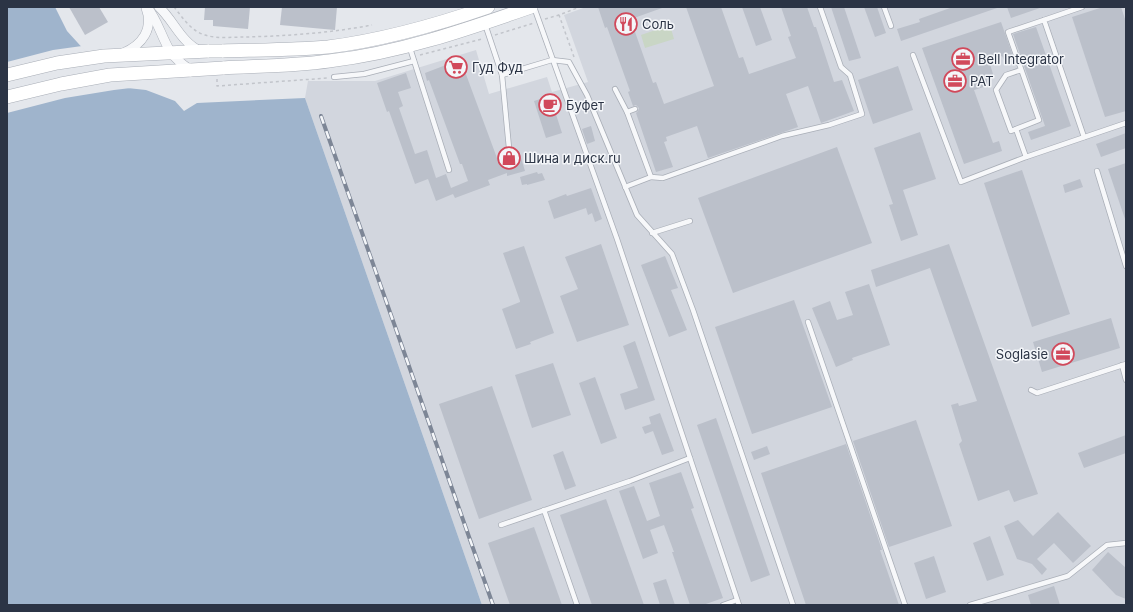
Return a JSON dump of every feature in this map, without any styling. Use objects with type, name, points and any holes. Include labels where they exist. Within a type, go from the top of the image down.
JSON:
[{"type":"main road","points":[[7,75],[104,56],[170,52],[327,47],[393,36],[468,10],[488,7]]},
{"type":"main road","points":[[7,97],[61,84],[110,75],[329,61],[373,54],[410,46],[531,7]]},
{"type":"street","points":[[146,7],[154,15],[170,52],[183,65],[191,70]]},
{"type":"street","points":[[120,55],[138,44],[144,36],[148,28],[149,20],[146,7]]},
{"type":"street","points":[[159,7],[190,45],[211,51]]},
{"type":"street","points":[[211,51],[203,57],[203,61],[208,68],[217,68]]},
{"type":"lane","points":[[534,7],[617,239],[739,605]]},
{"type":"lane","points":[[625,187],[651,176],[663,178],[782,136],[830,125],[862,114],[850,75],[840,67],[820,7]]},
{"type":"lane","points":[[884,7],[891,26]]},
{"type":"lane","points":[[1021,70],[1006,75],[996,90],[1011,131],[1039,120],[1008,32],[1082,7]]},
{"type":"lane","points":[[1044,20],[1084,137]]},
{"type":"lane","points":[[485,23],[502,75],[509,148]]},
{"type":"lane","points":[[410,46],[449,170]]},
{"type":"lane","points":[[913,56],[961,182],[1026,157],[1126,123]]},
{"type":"lane","points":[[334,77],[364,74],[414,60]]},
{"type":"lane","points":[[502,75],[552,60],[569,62],[587,95],[637,215],[672,254],[695,317],[793,605]]},
{"type":"lane","points":[[615,88],[627,112],[651,176]]},
{"type":"lane","points":[[627,112],[635,109]]},
{"type":"lane","points":[[1016,129],[1026,157]]},
{"type":"lane","points":[[1097,171],[1126,266]]},
{"type":"lane","points":[[652,233],[690,221]]},
{"type":"lane","points":[[808,322],[905,605]]},
{"type":"lane","points":[[1031,390],[1038,393],[1124,364],[1126,380]]},
{"type":"lane","points":[[501,525],[630,481],[690,458]]},
{"type":"lane","points":[[544,510],[577,605]]},
{"type":"lane","points":[[970,605],[1068,576],[1107,545],[1126,543]]},
{"type":"lane","points":[[724,605],[737,600]]},
{"type":"path","points":[[174,7],[197,32],[214,37],[341,31],[372,25]]},
{"type":"path","points":[[552,17],[577,8]]},
{"type":"path","points":[[558,15],[575,60],[569,62]]},
{"type":"path","points":[[502,33],[529,24]]},
{"type":"path","points":[[422,54],[480,40]]},
{"type":"path","points":[[217,86],[334,77]]},
{"type":"shaded area","points":[[586,7],[1124,7],[1126,14],[1126,605],[482,605],[305,98],[308,81],[375,81],[476,50],[489,94],[547,77],[552,92],[588,82],[564,15]]},
{"type":"green space","points":[[670,25],[674,39],[645,48],[641,35]]},
{"type":"water","points":[[7,7],[55,7],[67,31],[118,87],[146,90],[175,101],[184,111],[197,103],[305,98],[482,605],[7,605]]},
{"type":"pier","points":[[82,46],[119,85],[139,87],[65,98],[7,113],[7,62],[53,50]]},
{"type":"building","points":[[69,7],[99,7],[108,22],[85,35]]},
{"type":"building","points":[[205,7],[250,7],[248,29],[213,26],[213,20],[204,20]]},
{"type":"building","points":[[282,7],[337,7],[335,30],[280,25]]},
{"type":"building","points":[[598,7],[662,7],[634,18],[637,28],[634,29],[653,83],[656,82],[664,104],[714,86],[686,7],[721,7],[739,58],[743,57],[749,74],[796,58],[788,37],[791,36],[781,7],[807,7],[814,27],[816,27],[834,82],[842,80],[854,111],[821,123],[808,86],[786,94],[798,127],[708,158],[697,126],[666,137],[667,141],[664,142],[673,167],[656,172],[636,113],[639,108],[636,105],[633,106],[628,92],[630,91],[607,27],[605,28]]},
{"type":"building","points":[[742,7],[760,7],[772,40],[756,46]]},
{"type":"building","points":[[831,7],[844,7],[861,58],[849,61]]},
{"type":"building","points":[[864,7],[877,7],[886,33],[875,37]]},
{"type":"building","points":[[953,7],[997,8],[901,41],[897,29],[920,22],[919,19]]},
{"type":"building","points":[[1007,7],[1040,7],[1040,8],[1011,18]]},
{"type":"building","points":[[1103,7],[1121,7],[1126,22],[1126,111],[1105,117],[1072,17]]},
{"type":"building","points":[[1001,22],[1014,59],[1005,62],[1002,56],[989,61],[993,74],[987,86],[974,90],[993,143],[999,141],[1002,151],[964,164],[922,48]]},
{"type":"building","points":[[1036,27],[1071,126],[1031,140],[1028,132],[1045,126],[1013,34]]},
{"type":"building","points":[[459,60],[462,68],[464,69],[497,158],[519,151],[525,171],[507,176],[507,173],[488,180],[490,185],[455,198],[453,194],[436,201],[428,179],[415,184],[389,111],[387,112],[377,83],[406,73],[411,88],[398,92],[403,106],[399,108],[415,154],[427,150],[436,178],[446,174],[451,188],[468,181],[425,73]]},
{"type":"building","points":[[898,66],[913,110],[873,124],[858,80]]},
{"type":"building","points":[[550,96],[562,133],[546,138],[534,101]]},
{"type":"building","points":[[591,126],[595,141],[587,144],[582,129]]},
{"type":"building","points":[[920,132],[936,179],[903,190],[918,235],[901,241],[889,205],[893,204],[874,148]]},
{"type":"building","points":[[1126,133],[1126,148],[1101,157],[1096,144]]},
{"type":"building","points":[[837,147],[872,243],[733,293],[698,198]]},
{"type":"building","points":[[1126,163],[1126,218],[1125,219],[1108,169]]},
{"type":"building","points":[[1022,170],[1070,314],[1032,327],[984,183]]},
{"type":"building","points":[[537,172],[538,174],[542,173],[545,180],[522,185],[520,177]]},
{"type":"building","points":[[1080,179],[1083,187],[1065,193],[1063,185]]},
{"type":"building","points":[[591,188],[602,219],[595,222],[592,213],[588,215],[586,208],[554,219],[548,201],[566,194],[567,196]]},
{"type":"building","points":[[601,244],[629,325],[577,342],[560,296],[578,289],[565,257]]},
{"type":"building","points":[[949,244],[1038,494],[1014,502],[1009,490],[978,501],[959,444],[962,441],[951,405],[958,403],[959,406],[977,401],[930,268],[876,287],[871,270]]},
{"type":"building","points":[[524,246],[554,333],[530,342],[531,344],[516,349],[502,309],[520,301],[503,253]]},
{"type":"building","points":[[665,256],[678,288],[671,290],[687,330],[669,337],[641,265]]},
{"type":"building","points":[[869,284],[890,345],[852,358],[853,360],[836,367],[812,308],[830,301],[837,320],[853,315],[845,292]]},
{"type":"building","points":[[794,300],[832,407],[752,434],[715,327]]},
{"type":"building","points":[[1111,318],[1120,348],[1042,372],[1033,342]]},
{"type":"building","points":[[635,341],[655,400],[625,410],[620,394],[638,388],[623,346]]},
{"type":"building","points":[[553,363],[571,415],[532,428],[515,375]]},
{"type":"building","points":[[595,377],[617,438],[601,444],[579,383]]},
{"type":"building","points":[[492,386],[532,500],[479,519],[439,404]]},
{"type":"building","points":[[660,413],[674,451],[662,455],[653,431],[645,434],[642,427],[651,424],[649,417]]},
{"type":"building","points":[[716,418],[770,575],[751,582],[697,425]]},
{"type":"building","points":[[916,420],[952,526],[889,547],[853,441]]},
{"type":"building","points":[[1126,435],[1126,453],[1084,468],[1078,453]]},
{"type":"building","points":[[846,444],[899,605],[806,605],[761,473]]},
{"type":"building","points":[[767,446],[770,454],[754,460],[751,452]]},
{"type":"building","points":[[563,451],[576,486],[565,490],[553,455]]},
{"type":"building","points":[[681,472],[694,508],[691,509],[723,598],[703,605],[690,605],[664,525],[650,530],[658,553],[643,559],[619,491],[634,486],[647,521],[660,516],[649,483]]},
{"type":"building","points":[[606,499],[644,605],[592,605],[560,515]]},
{"type":"building","points":[[1058,512],[1091,546],[1073,563],[1054,543],[1037,559],[1047,569],[1042,575],[1032,564],[1017,559],[1004,526],[1018,520],[1033,536]]},
{"type":"building","points":[[534,527],[562,605],[510,605],[488,543]]},
{"type":"building","points":[[990,536],[1004,575],[987,581],[973,543]]},
{"type":"building","points":[[1108,552],[1126,568],[1126,599],[1116,595],[1092,570]]},
{"type":"building","points":[[934,556],[946,592],[926,599],[914,563]]},
{"type":"building","points":[[666,579],[675,605],[660,605],[653,583]]},
{"type":"building","points":[[1054,586],[1060,605],[1031,605],[1028,595]]},
{"type":"railway","points":[[321,116],[493,605]]},
{"type":"place","name":"Соль","points":[[626,24]]},
{"type":"place","name":"Bell Integrator","points":[[963,59]]},
{"type":"place","name":"Гуд Фуд","points":[[456,67]]},
{"type":"place","name":"РАТ","points":[[955,81]]},
{"type":"place","name":"Буфет","points":[[550,105]]},
{"type":"place","name":"Шина и диск.ru","points":[[509,158]]},
{"type":"place","name":"Soglasie","points":[[1063,354]]}]
